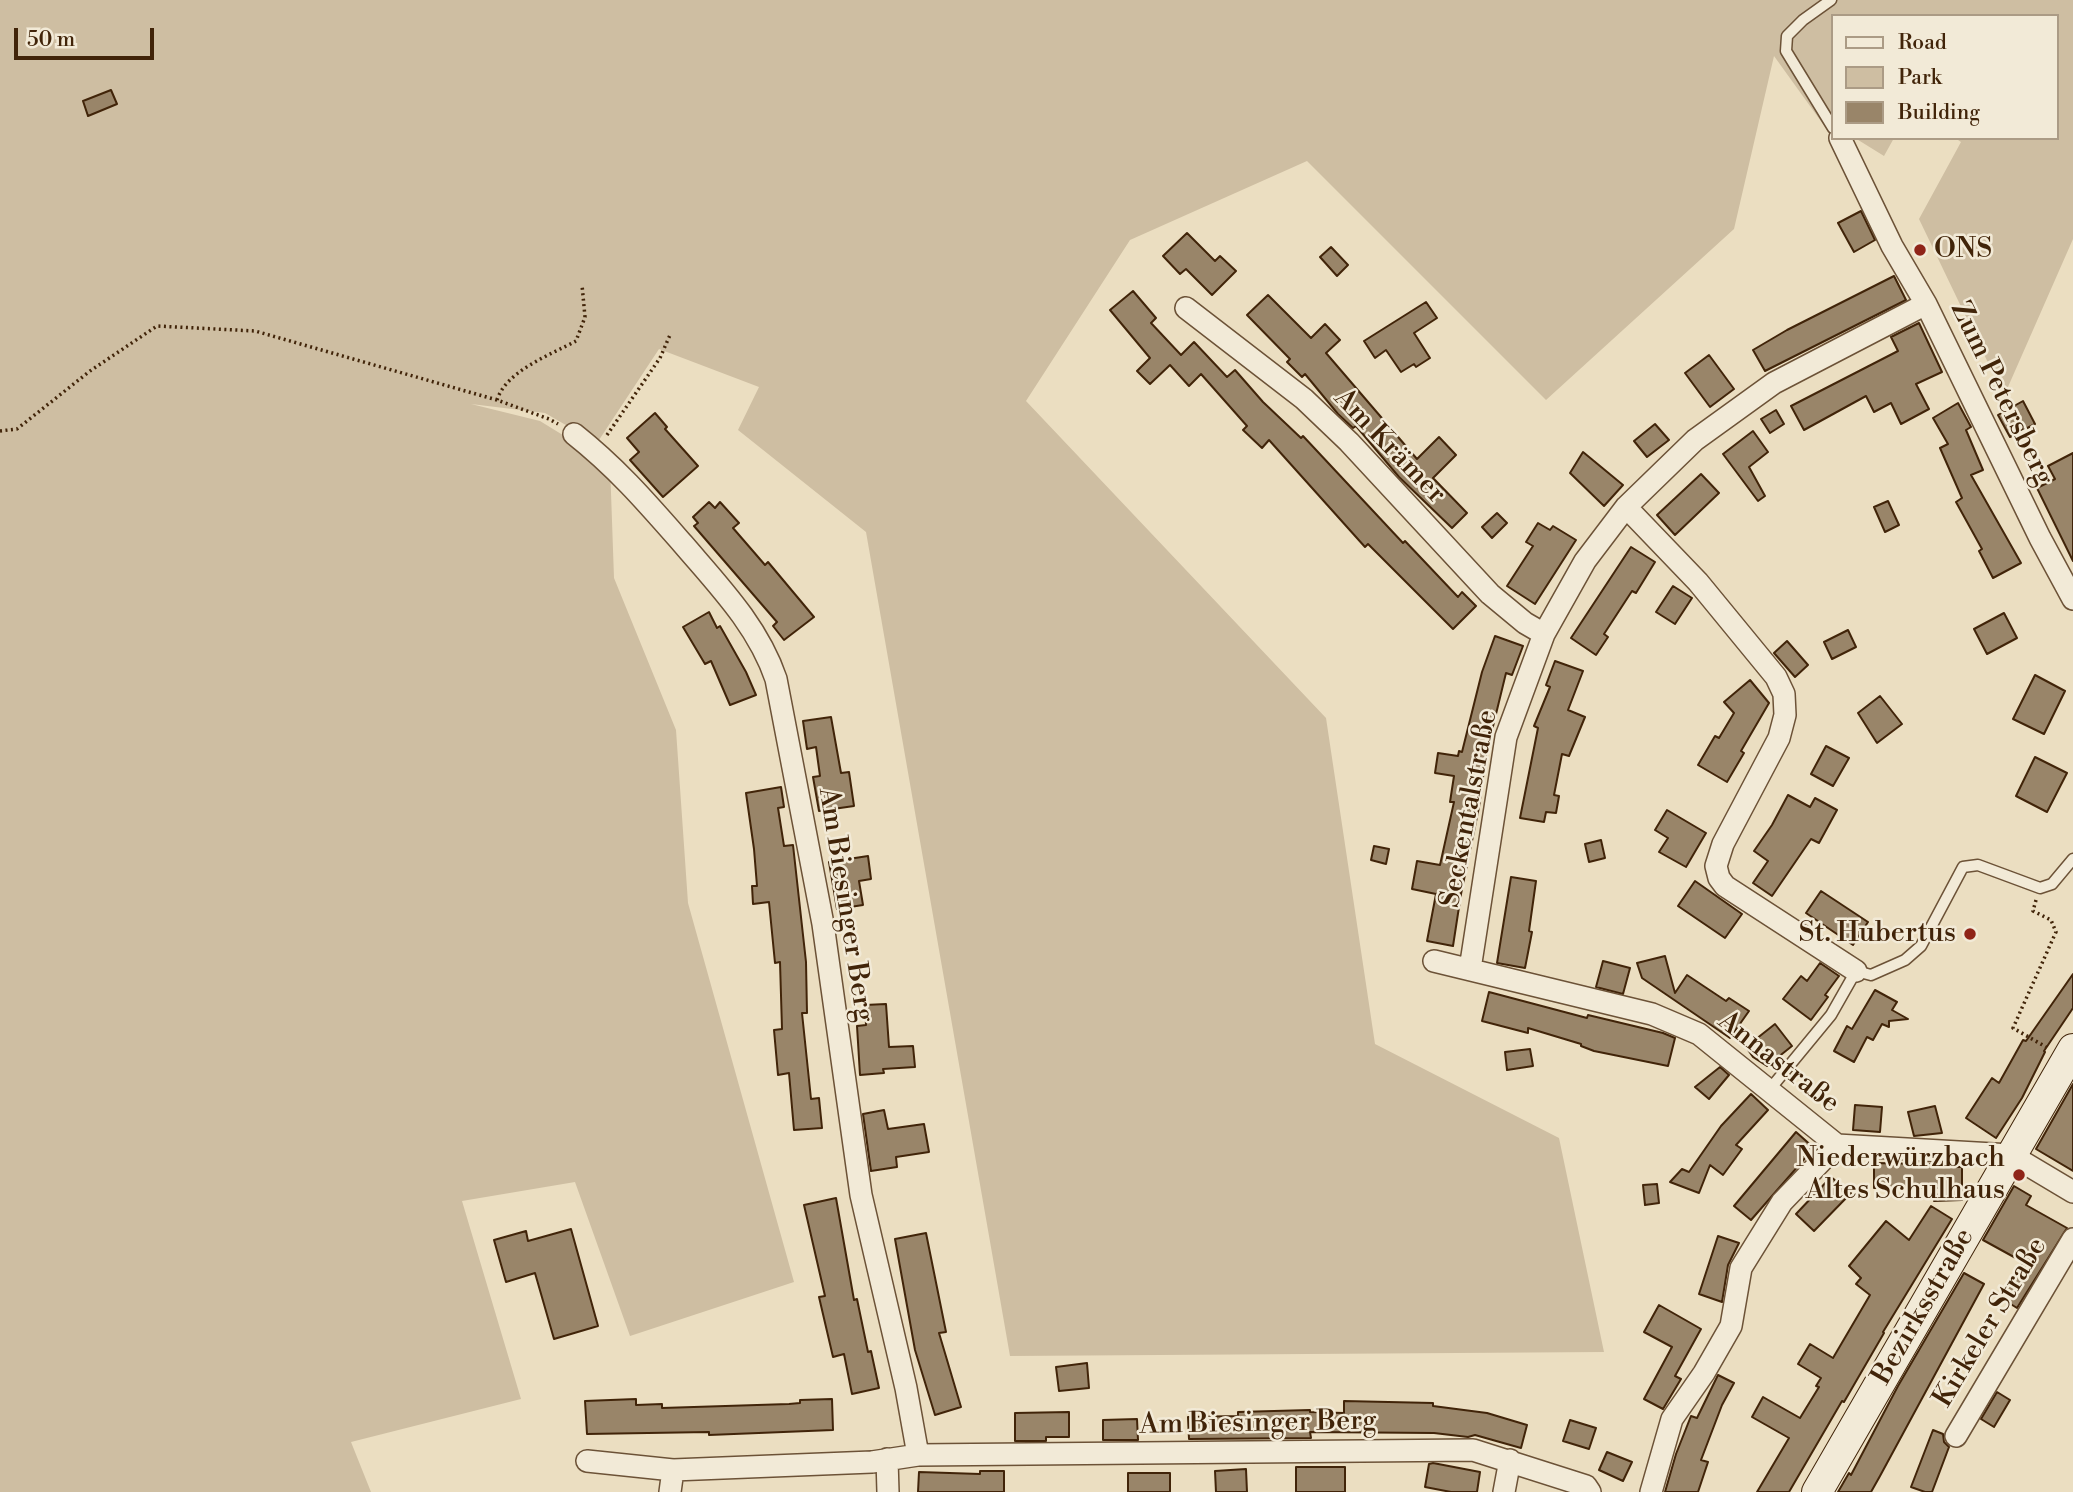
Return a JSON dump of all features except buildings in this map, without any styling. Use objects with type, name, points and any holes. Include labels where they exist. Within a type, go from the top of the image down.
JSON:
[{"type":"main road","name":"Bezirksstraße","points":[[1817,1492],[2070,1054]]},
{"type":"street","name":"Zum Petersberg","points":[[1841,140],[1892,246],[1926,304],[2034,526],[2073,599]]},
{"type":"street","name":"Seckentalstraße","points":[[1470,969],[1506,737],[1544,634],[1585,561],[1626,507],[1695,440],[1774,383],[1926,304]]},
{"type":"street","name":"Am Krämer","points":[[1186,308],[1311,406],[1349,442],[1490,594],[1525,623],[1544,634]]},
{"type":"street","name":"Am Biesinger Berg","points":[[574,435],[624,477],[717,583],[754,631],[767,653],[776,679],[823,924],[861,1195],[906,1388],[918,1455]]},
{"type":"street","points":[[1626,507],[1698,582],[1768,667],[1784,694],[1785,715],[1779,738],[1723,844],[1716,866],[1718,878],[1725,886],[1856,971]]},
{"type":"street","name":"Annastraße","points":[[1434,961],[1652,1014],[1699,1034],[1837,1145],[2011,1155]]},
{"type":"street","points":[[1651,1492],[1672,1419],[1704,1373],[1731,1326],[1741,1268],[1783,1202],[1837,1145]]},
{"type":"street","points":[[2011,1155],[2073,1192]]},
{"type":"street","name":"Kirkeler Straße","points":[[1956,1436],[2073,1238]]},
{"type":"street","name":"Am Biesinger Berg","points":[[587,1461],[673,1470],[859,1462],[918,1455],[1473,1450],[1586,1486],[1590,1492]]},
{"type":"street","points":[[887,1459],[888,1492]]},
{"type":"street","points":[[1504,1492],[1510,1460]]},
{"type":"street","points":[[670,1492],[673,1470]]},
{"type":"lane","points":[[1831,0],[1803,20],[1787,36],[1786,51],[1832,126]]},
{"type":"lane","points":[[1770,1089],[1831,1015],[1856,971],[1871,975],[1905,960],[1921,946],[1963,867],[1978,865],[2040,888],[2052,884],[2073,859]]},
{"type":"path","points":[[497,400],[501,387],[516,373],[576,341],[585,317],[582,285]]},
{"type":"path","points":[[0,431],[17,429],[90,370],[156,326],[255,331],[497,400],[549,419],[574,435]]},
{"type":"path","points":[[596,452],[660,358],[670,335]]},
{"type":"path","points":[[2040,888],[2033,911],[2051,920],[2056,932],[2013,1028],[2070,1054]]},
{"type":"green space","points":[[0,0],[2073,0],[2073,239],[2004,396],[1919,219],[1961,142],[1958,140],[2059,140],[2059,14],[1832,14],[1832,137],[1774,56],[1734,229],[1546,400],[1307,161],[1130,240],[1026,401],[1326,718],[1375,1044],[1559,1138],[1604,1352],[1010,1356],[866,532],[738,430],[759,387],[659,349],[597,443],[545,413],[471,404],[540,421],[610,464],[614,578],[676,730],[688,903],[794,1282],[630,1336],[575,1182],[462,1201],[521,1399],[351,1442],[371,1492],[0,1492]]},
{"type":"green space","points":[[1858,140],[1893,140],[1884,156]]},
{"type":"place","name":"ONS","points":[[1920,250]]},
{"type":"place","name":"St. Hubertus","points":[[1970,934]]},
{"type":"place","name":"Niederwürzbach Altes Schulhaus","points":[[2019,1175]]}]
